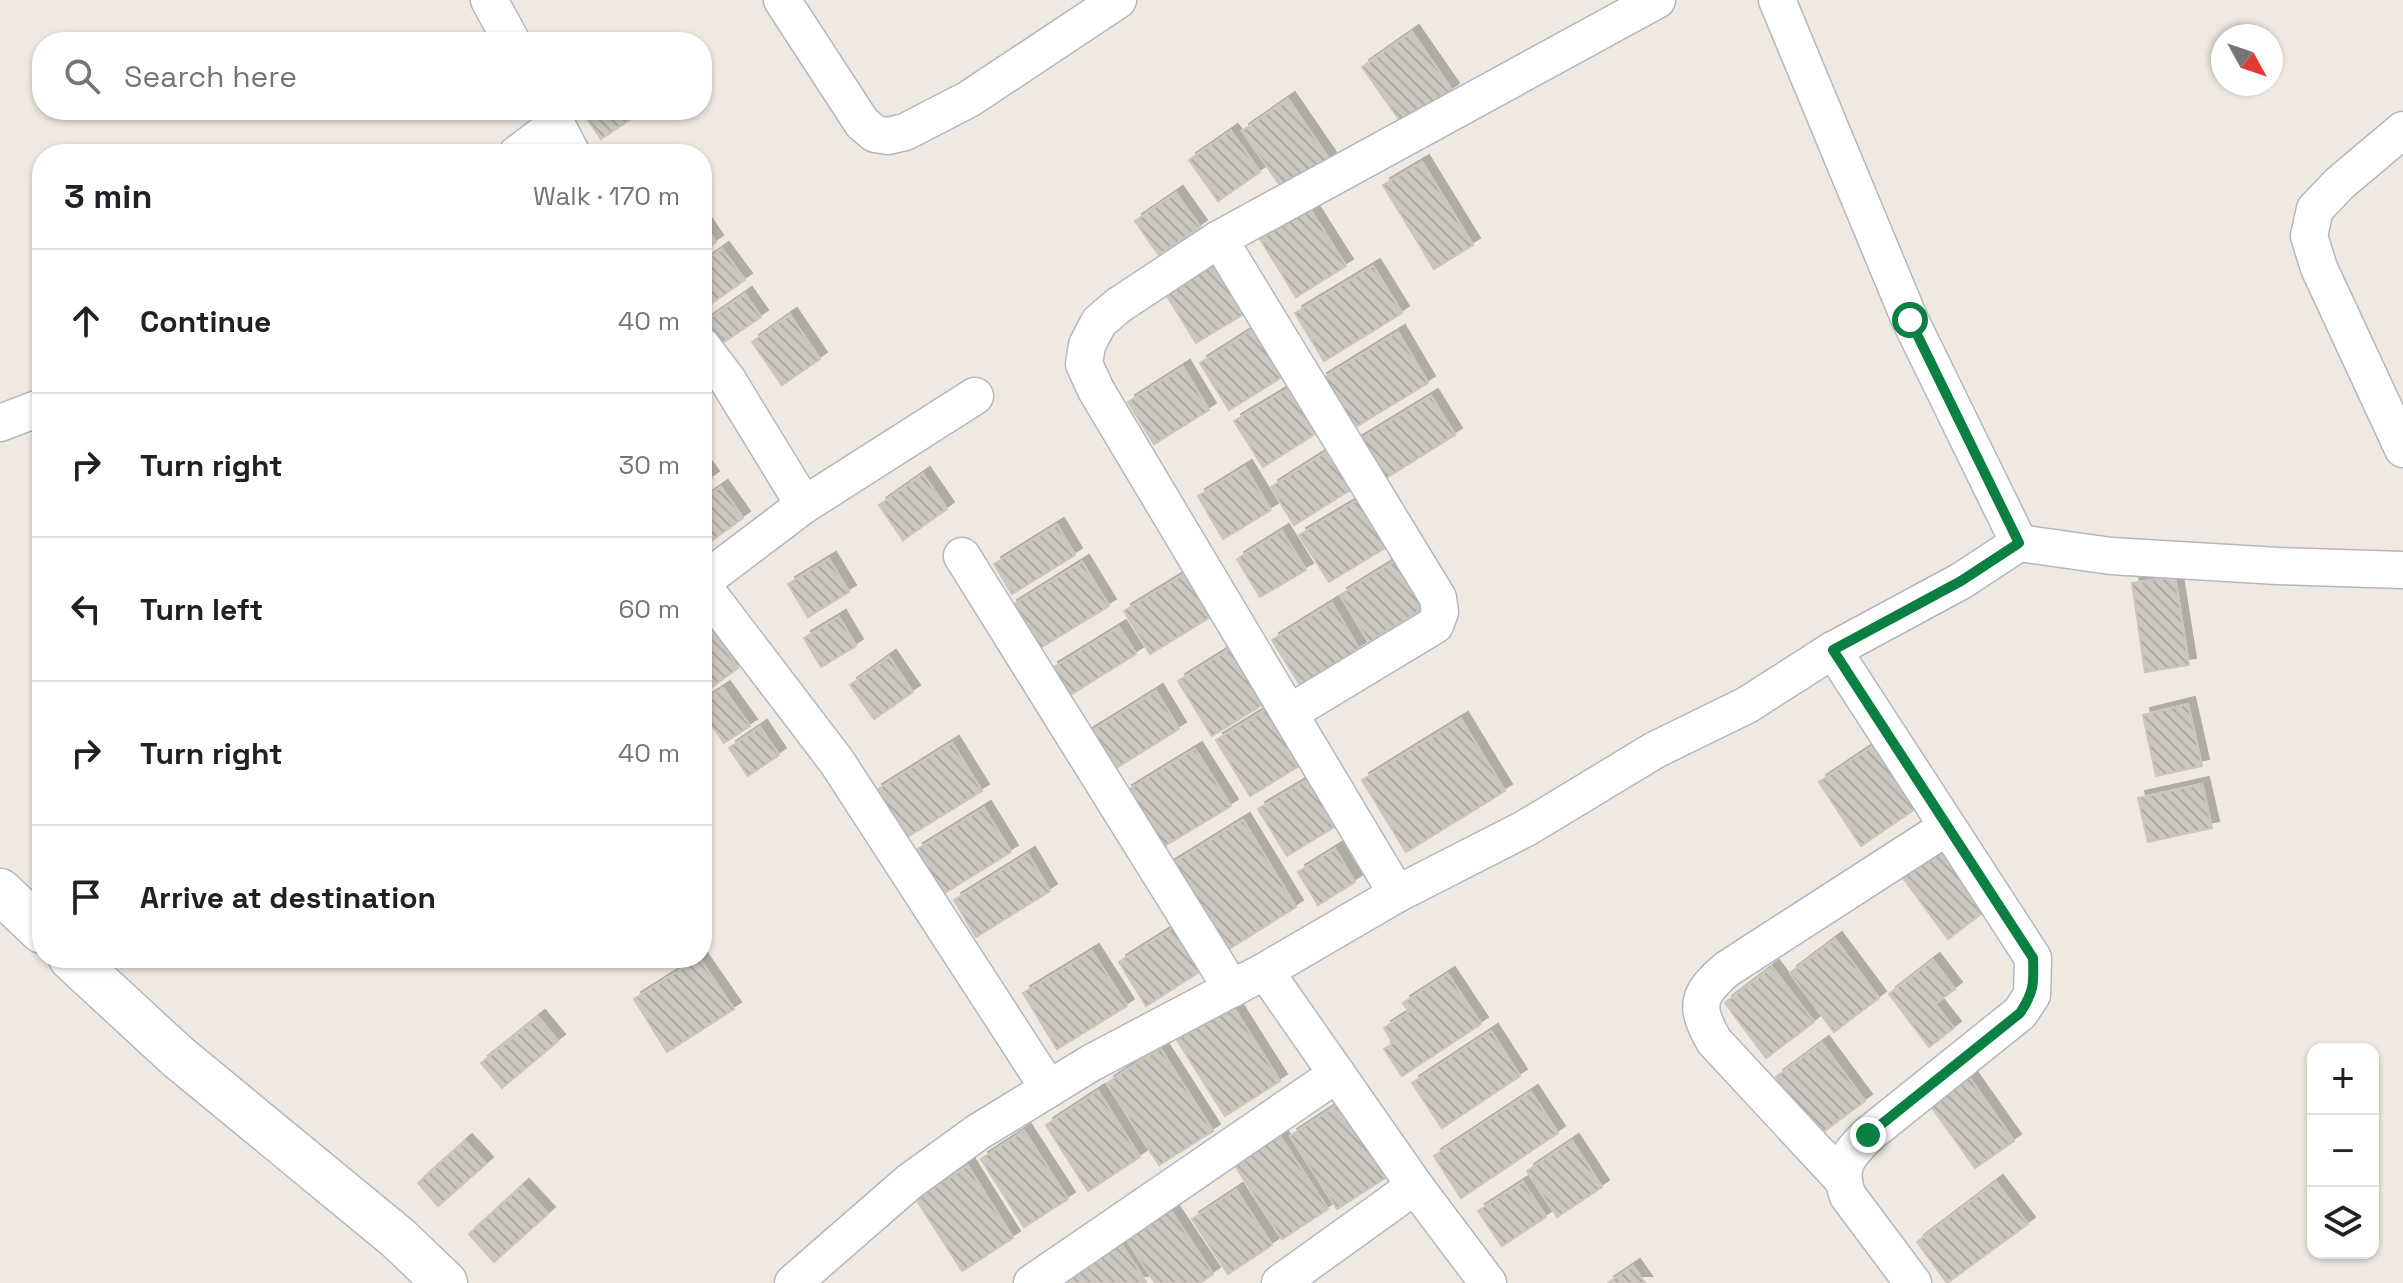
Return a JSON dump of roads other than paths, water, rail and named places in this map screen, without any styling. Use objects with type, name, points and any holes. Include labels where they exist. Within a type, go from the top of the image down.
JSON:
[{"type":"street","points":[[489,0],[507,32]]},
{"type":"street","points":[[782,0],[862,123],[875,134],[888,136],[905,132],[969,99],[1118,0]]},
{"type":"street","points":[[1397,894],[1096,390],[1084,364],[1087,345],[1099,322],[1119,305],[1219,239],[1657,0]]},
{"type":"street","points":[[1777,0],[1910,320],[2019,543]]},
{"type":"street","points":[[534,144],[559,129]]},
{"type":"street","points":[[2403,130],[2340,183],[2315,209],[2309,236],[2319,268],[2403,449]]},
{"type":"street","points":[[1219,239],[1438,598],[1440,612],[1435,625],[1291,712]]},
{"type":"street","points":[[712,359],[804,505]]},
{"type":"street","points":[[712,575],[804,505],[975,396]]},
{"type":"street","points":[[0,423],[32,411]]},
{"type":"street","points":[[793,1283],[909,1182],[978,1132],[1091,1063],[1265,971],[1397,894],[1526,828],[1655,750],[1747,705],[1833,650],[1961,581],[2019,543],[2111,556],[2403,570]]},
{"type":"street","points":[[962,556],[1232,989]]},
{"type":"street","points":[[712,596],[837,762],[1049,1089]]},
{"type":"street","points":[[1833,650],[2033,958],[2032,995],[2020,1013],[1852,1150],[1844,1164],[1842,1179]]},
{"type":"street","points":[[1913,1283],[1848,1196],[1842,1179],[1714,1041],[1703,1021],[1700,1003],[1708,986],[1727,969],[1947,827]]},
{"type":"street","points":[[0,891],[32,921]]},
{"type":"street","points":[[85,968],[177,1056],[398,1238],[445,1283]]},
{"type":"street","points":[[1265,971],[1415,1186],[1488,1283]]},
{"type":"street","points":[[1033,1283],[1337,1074]]},
{"type":"street","points":[[1280,1283],[1415,1186]]}]
